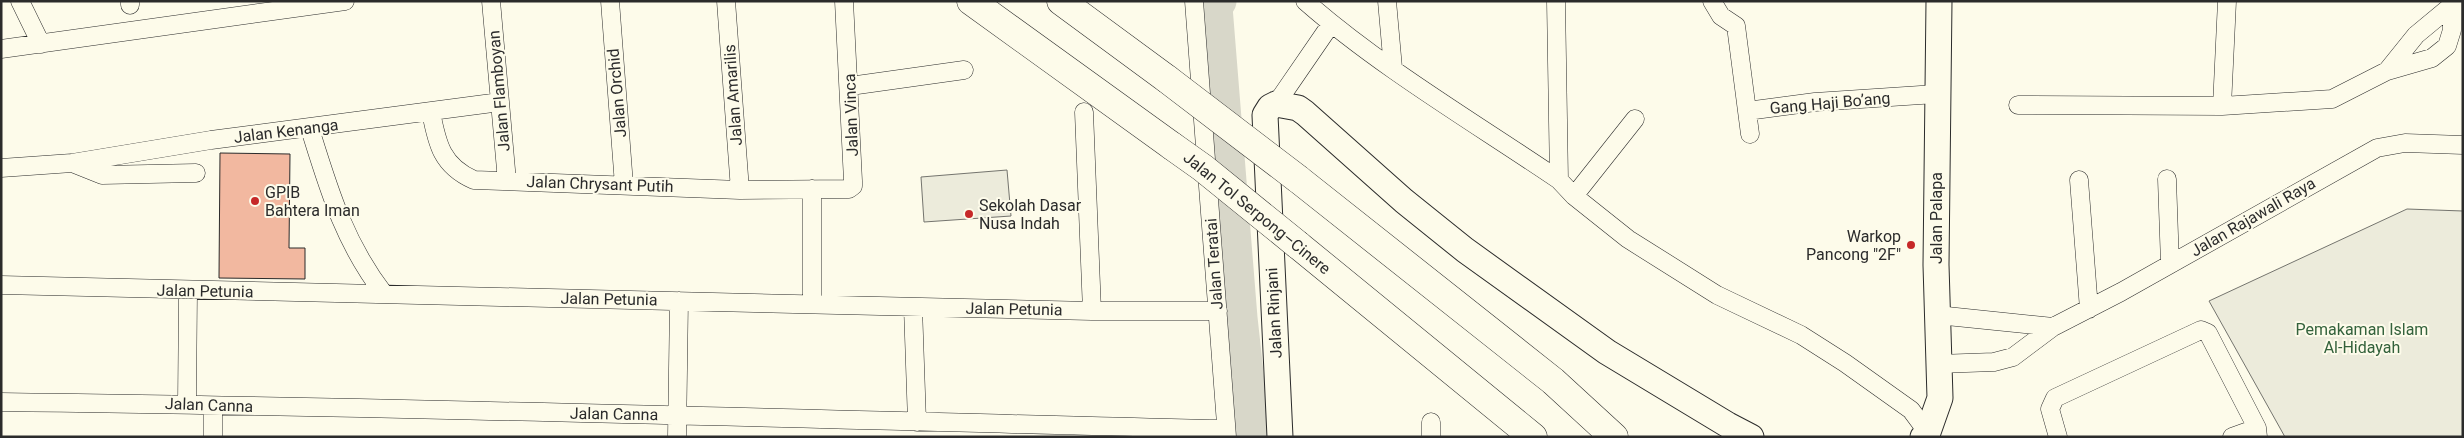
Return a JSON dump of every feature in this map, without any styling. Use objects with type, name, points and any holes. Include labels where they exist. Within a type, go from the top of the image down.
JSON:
[{"type":"highway","name":"Jalan Tol Serpong–Cinere","points":[[971,1],[1172,146],[1298,245],[1533,437]]},
{"type":"highway","points":[[1061,1],[1298,179],[1553,381],[1614,437]]},
{"type":"street","points":[[20,1],[41,44]]},
{"type":"street","points":[[1,50],[345,1]]},
{"type":"street","name":"Jalan Flamboyan","points":[[491,1],[507,181]]},
{"type":"street","name":"Jalan Orchid","points":[[610,1],[624,185]]},
{"type":"street","name":"Jalan Amarilis","points":[[726,1],[740,190]]},
{"type":"street","name":"Jalan Vinca","points":[[812,189],[849,189],[853,186],[850,86],[844,1]]},
{"type":"street","name":"Jalan Teratai","points":[[1194,1],[1227,432]]},
{"type":"street","points":[[1305,1],[1331,24],[1393,68],[1559,180],[1574,196],[1628,239],[1716,295],[1801,335],[1845,363],[1911,410],[1928,436]]},
{"type":"street","points":[[1387,1],[1393,68]]},
{"type":"street","points":[[1556,1],[1559,180]]},
{"type":"street","points":[[1712,1],[1721,16],[1736,26],[1747,111]]},
{"type":"street","name":"Jalan Palapa","points":[[1928,436],[1940,398],[1937,315],[1936,94],[1939,1]]},
{"type":"street","points":[[2222,106],[2227,1]]},
{"type":"street","points":[[2387,71],[2416,35],[2451,4]]},
{"type":"street","points":[[2018,105],[2222,106],[2332,99],[2387,71],[2432,58],[2447,46],[2452,30],[2451,4]]},
{"type":"street","points":[[1331,24],[1276,104],[1298,108],[1305,113],[1404,201],[1458,244],[1600,347],[1751,437]]},
{"type":"street","points":[[850,86],[964,70]]},
{"type":"street","name":"Gang Haji Bo’ang","points":[[1750,134],[1747,111],[1815,102],[1936,94]]},
{"type":"street","name":"Jalan Kenanga","points":[[1,168],[72,163],[211,140],[310,129],[500,102]]},
{"type":"street","name":"Jalan Rinjani","points":[[1276,104],[1270,107],[1265,115],[1280,437]]},
{"type":"street","name":"Jalan Chrysant Putih","points":[[431,112],[436,138],[448,164],[459,174],[474,180],[740,190],[812,189]]},
{"type":"street","points":[[1084,112],[1092,311]]},
{"type":"street","points":[[1574,196],[1635,119]]},
{"type":"street","points":[[310,129],[336,211],[348,238],[364,268],[384,294]]},
{"type":"street","name":"Jalan Rajawali Raya","points":[[1938,364],[2004,361],[2053,327],[2089,309],[2377,148],[2405,143],[2463,145]]},
{"type":"street","name":"Jalan Kenanga","points":[[72,163],[102,175],[196,172]]},
{"type":"street","points":[[2167,179],[2170,264]]},
{"type":"street","points":[[2079,180],[2089,309]]},
{"type":"street","points":[[812,189],[812,304]]},
{"type":"street","name":"Jalan Petunia","points":[[1,285],[188,291],[1092,311],[1218,311]]},
{"type":"street","points":[[187,404],[188,291]]},
{"type":"street","points":[[677,437],[679,301]]},
{"type":"street","points":[[913,307],[917,422]]},
{"type":"street","points":[[1937,315],[2053,327]]},
{"type":"street","points":[[2021,323],[2025,348]]},
{"type":"street","points":[[2058,437],[2050,409],[2055,398],[2201,330],[2208,333],[2258,432],[2232,437]]},
{"type":"street","name":"Jalan Canna","points":[[1,402],[187,404],[1209,429],[1227,432]]},
{"type":"street","points":[[213,406],[213,437]]},
{"type":"green space","points":[[1007,170],[1011,216],[924,222],[921,177]]},
{"type":"green space","name":"Pemakaman Islam Al-Hidayah","points":[[2407,209],[2463,211],[2463,437],[2285,437],[2209,301]]},
{"type":"building","name":"GPIB Bahtera Iman","points":[[220,153],[290,154],[289,248],[305,248],[305,279],[219,278]]},
{"type":"waterway","points":[[1219,1],[1215,7],[1240,318],[1253,437]]},
{"type":"place","name":"GPIB Bahtera Iman","points":[[255,201]]},
{"type":"place","name":"Sekolah Dasar Nusa Indah","points":[[969,214]]},
{"type":"place","name":"Warkop Pancong \"2F\"","points":[[1911,245]]}]
